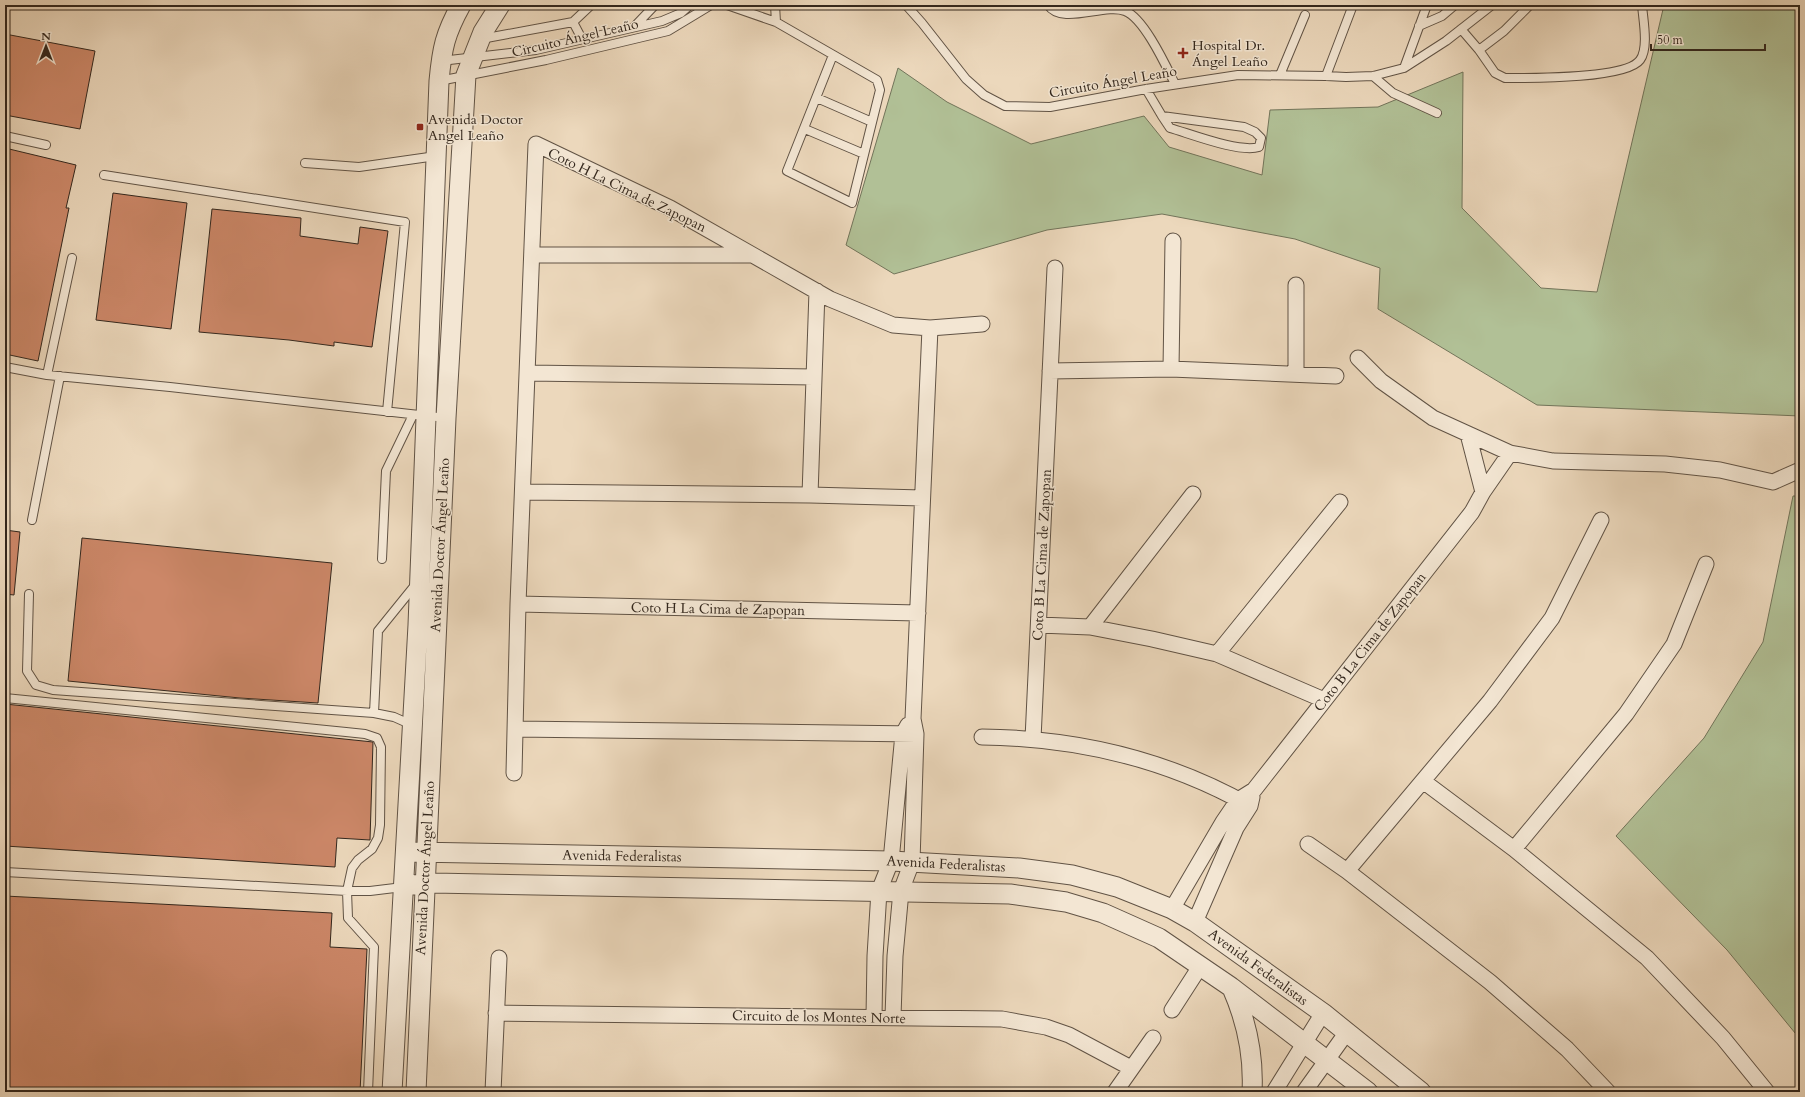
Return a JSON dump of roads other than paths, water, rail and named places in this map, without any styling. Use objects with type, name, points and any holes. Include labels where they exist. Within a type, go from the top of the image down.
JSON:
[{"type":"street","name":"Avenida Doctor Ángel Leaño","points":[[392,1083],[420,578],[420,416],[436,156],[439,81],[442,49],[450,24],[461,5]]},
{"type":"street","name":"Avenida Doctor Ángel Leaño","points":[[416,1084],[446,418],[470,66],[480,39],[500,5]]},
{"type":"street","name":"Coto H La Cima de Zapopan","points":[[514,772],[518,604],[524,492],[536,144],[670,208],[830,299],[892,325],[930,328],[982,324]]},
{"type":"street","points":[[1171,369],[1173,241]]},
{"type":"street","name":"Coto H La Cima de Zapopan","points":[[532,255],[752,255]]},
{"type":"street","name":"Coto B La Cima de Zapopan","points":[[1033,739],[1055,268]]},
{"type":"street","points":[[1296,285],[1296,374]]},
{"type":"street","points":[[810,495],[817,291]]},
{"type":"street","points":[[874,1018],[879,891],[891,861],[912,719],[930,328]]},
{"type":"street","points":[[1358,358],[1381,381],[1433,418],[1510,453],[1553,461],[1665,464],[1720,470],[1773,482],[1800,470]]},
{"type":"street","points":[[1050,371],[1171,369],[1336,376]]},
{"type":"street","points":[[528,373],[814,377]]},
{"type":"street","points":[[1468,434],[1483,492]]},
{"type":"street","name":"Coto B La Cima de Zapopan","points":[[1172,909],[1223,822],[1244,803],[1472,512],[1483,492],[1510,453]]},
{"type":"street","points":[[524,492],[810,495],[922,498]]},
{"type":"street","points":[[1090,627],[1193,494]]},
{"type":"street","points":[[1217,654],[1340,502]]},
{"type":"street","points":[[1347,871],[1490,702],[1552,618],[1601,520]]},
{"type":"street","points":[[1514,849],[1626,714],[1674,644],[1706,564]]},
{"type":"street","name":"Coto H La Cima de Zapopan","points":[[518,604],[918,613]]},
{"type":"street","points":[[1039,625],[1090,627],[1217,654],[1324,700]]},
{"type":"street","points":[[515,729],[910,734]]},
{"type":"street","points":[[894,1018],[896,943],[901,891],[912,862],[910,734]]},
{"type":"street","points":[[982,737],[1033,739],[1090,747],[1139,759],[1206,784],[1244,803]]},
{"type":"street","points":[[1423,781],[1514,849],[1647,958],[1723,1038],[1767,1092]]},
{"type":"street","name":"Coto B La Cima de Zapopan","points":[[1195,922],[1236,828],[1244,803]]},
{"type":"street","points":[[1308,844],[1347,871],[1490,982],[1567,1049],[1608,1092]]},
{"type":"street","name":"Avenida Federalistas","points":[[405,852],[891,861],[1020,868],[1072,875],[1117,887],[1172,909],[1195,922],[1323,1013],[1421,1092]]},
{"type":"street","name":"Avenida Federalistas","points":[[403,887],[424,884],[901,891],[1010,894],[1066,902],[1103,913],[1159,938],[1201,965],[1231,987],[1368,1092]]},
{"type":"street","points":[[876,943],[896,943]]},
{"type":"street","points":[[493,1092],[499,958]]},
{"type":"street","points":[[1172,1010],[1201,965]]},
{"type":"street","points":[[1231,987],[1243,1016],[1249,1041],[1252,1059],[1252,1092]]},
{"type":"street","name":"Circuito de los Montes Norte","points":[[496,1013],[1002,1019],[1021,1022],[1069,1035],[1132,1068]]},
{"type":"street","points":[[1274,1092],[1323,1013]]},
{"type":"street","points":[[1304,1092],[1347,1032]]},
{"type":"street","points":[[1115,1092],[1153,1038]]},
{"type":"street","points":[[392,1083],[416,1084]]},
{"type":"lane","points":[[480,39],[574,22],[591,5]]},
{"type":"lane","points":[[633,28],[655,5]]},
{"type":"lane","points":[[441,61],[470,66],[662,21],[681,13],[690,5]]},
{"type":"lane","name":"Circuito Ángel Leaño","points":[[439,81],[470,66],[546,60],[668,31],[711,5]]},
{"type":"lane","points":[[727,5],[776,22],[877,80],[880,90],[852,202],[787,171],[805,129],[833,55]]},
{"type":"lane","points":[[775,5],[776,22]]},
{"type":"lane","name":"Circuito Ángel Leaño","points":[[906,5],[922,22],[966,79],[984,95],[1005,106],[1050,107],[1174,84],[1238,75],[1373,76],[1404,68],[1461,29],[1492,5]]},
{"type":"lane","points":[[1048,5],[1050,8],[1063,15],[1111,9],[1126,11],[1137,20],[1155,46],[1174,84]]},
{"type":"lane","points":[[1326,76],[1353,5]]},
{"type":"lane","points":[[1404,68],[1427,5]]},
{"type":"lane","points":[[1419,26],[1442,16],[1455,5]]},
{"type":"lane","points":[[1479,50],[1504,31],[1530,5]]},
{"type":"lane","points":[[1461,29],[1496,73],[1504,78],[1566,78],[1630,67],[1640,60],[1645,46],[1642,5]]},
{"type":"lane","points":[[1280,75],[1305,15]]},
{"type":"lane","points":[[574,22],[582,40]]},
{"type":"lane","points":[[1373,76],[1393,93],[1437,113]]},
{"type":"lane","points":[[1146,89],[1162,116],[1170,128],[1231,146],[1251,149],[1259,147],[1261,138],[1255,132],[1244,127],[1162,116]]},
{"type":"lane","points":[[817,98],[872,122]]},
{"type":"lane","points":[[805,129],[864,154]]},
{"type":"lane","points":[[5,136],[46,145]]},
{"type":"lane","points":[[306,163],[359,167],[436,156]]},
{"type":"lane","points":[[104,175],[405,222],[387,412]]},
{"type":"lane","points":[[47,375],[72,258]]},
{"type":"lane","points":[[5,367],[47,375],[170,387],[446,418]]},
{"type":"lane","points":[[32,520],[60,376]]},
{"type":"lane","points":[[382,559],[386,471],[420,416]]},
{"type":"lane","points":[[374,713],[378,631],[420,578]]},
{"type":"lane","points":[[30,594],[27,671],[36,685],[53,690],[374,713],[394,717],[412,725]]},
{"type":"lane","points":[[5,698],[365,734],[377,738],[381,747],[380,825],[378,838],[372,849],[358,860],[352,868],[347,891],[348,918],[374,947],[368,1092]]},
{"type":"lane","points":[[5,872],[347,891],[370,891],[403,887]]},
{"type":"place","name":"Hospital Dr. Ángel Leaño","points":[[1183,53]]},
{"type":"place","name":"Avenida Doctor Angel Leaño","points":[[420,127]]}]
